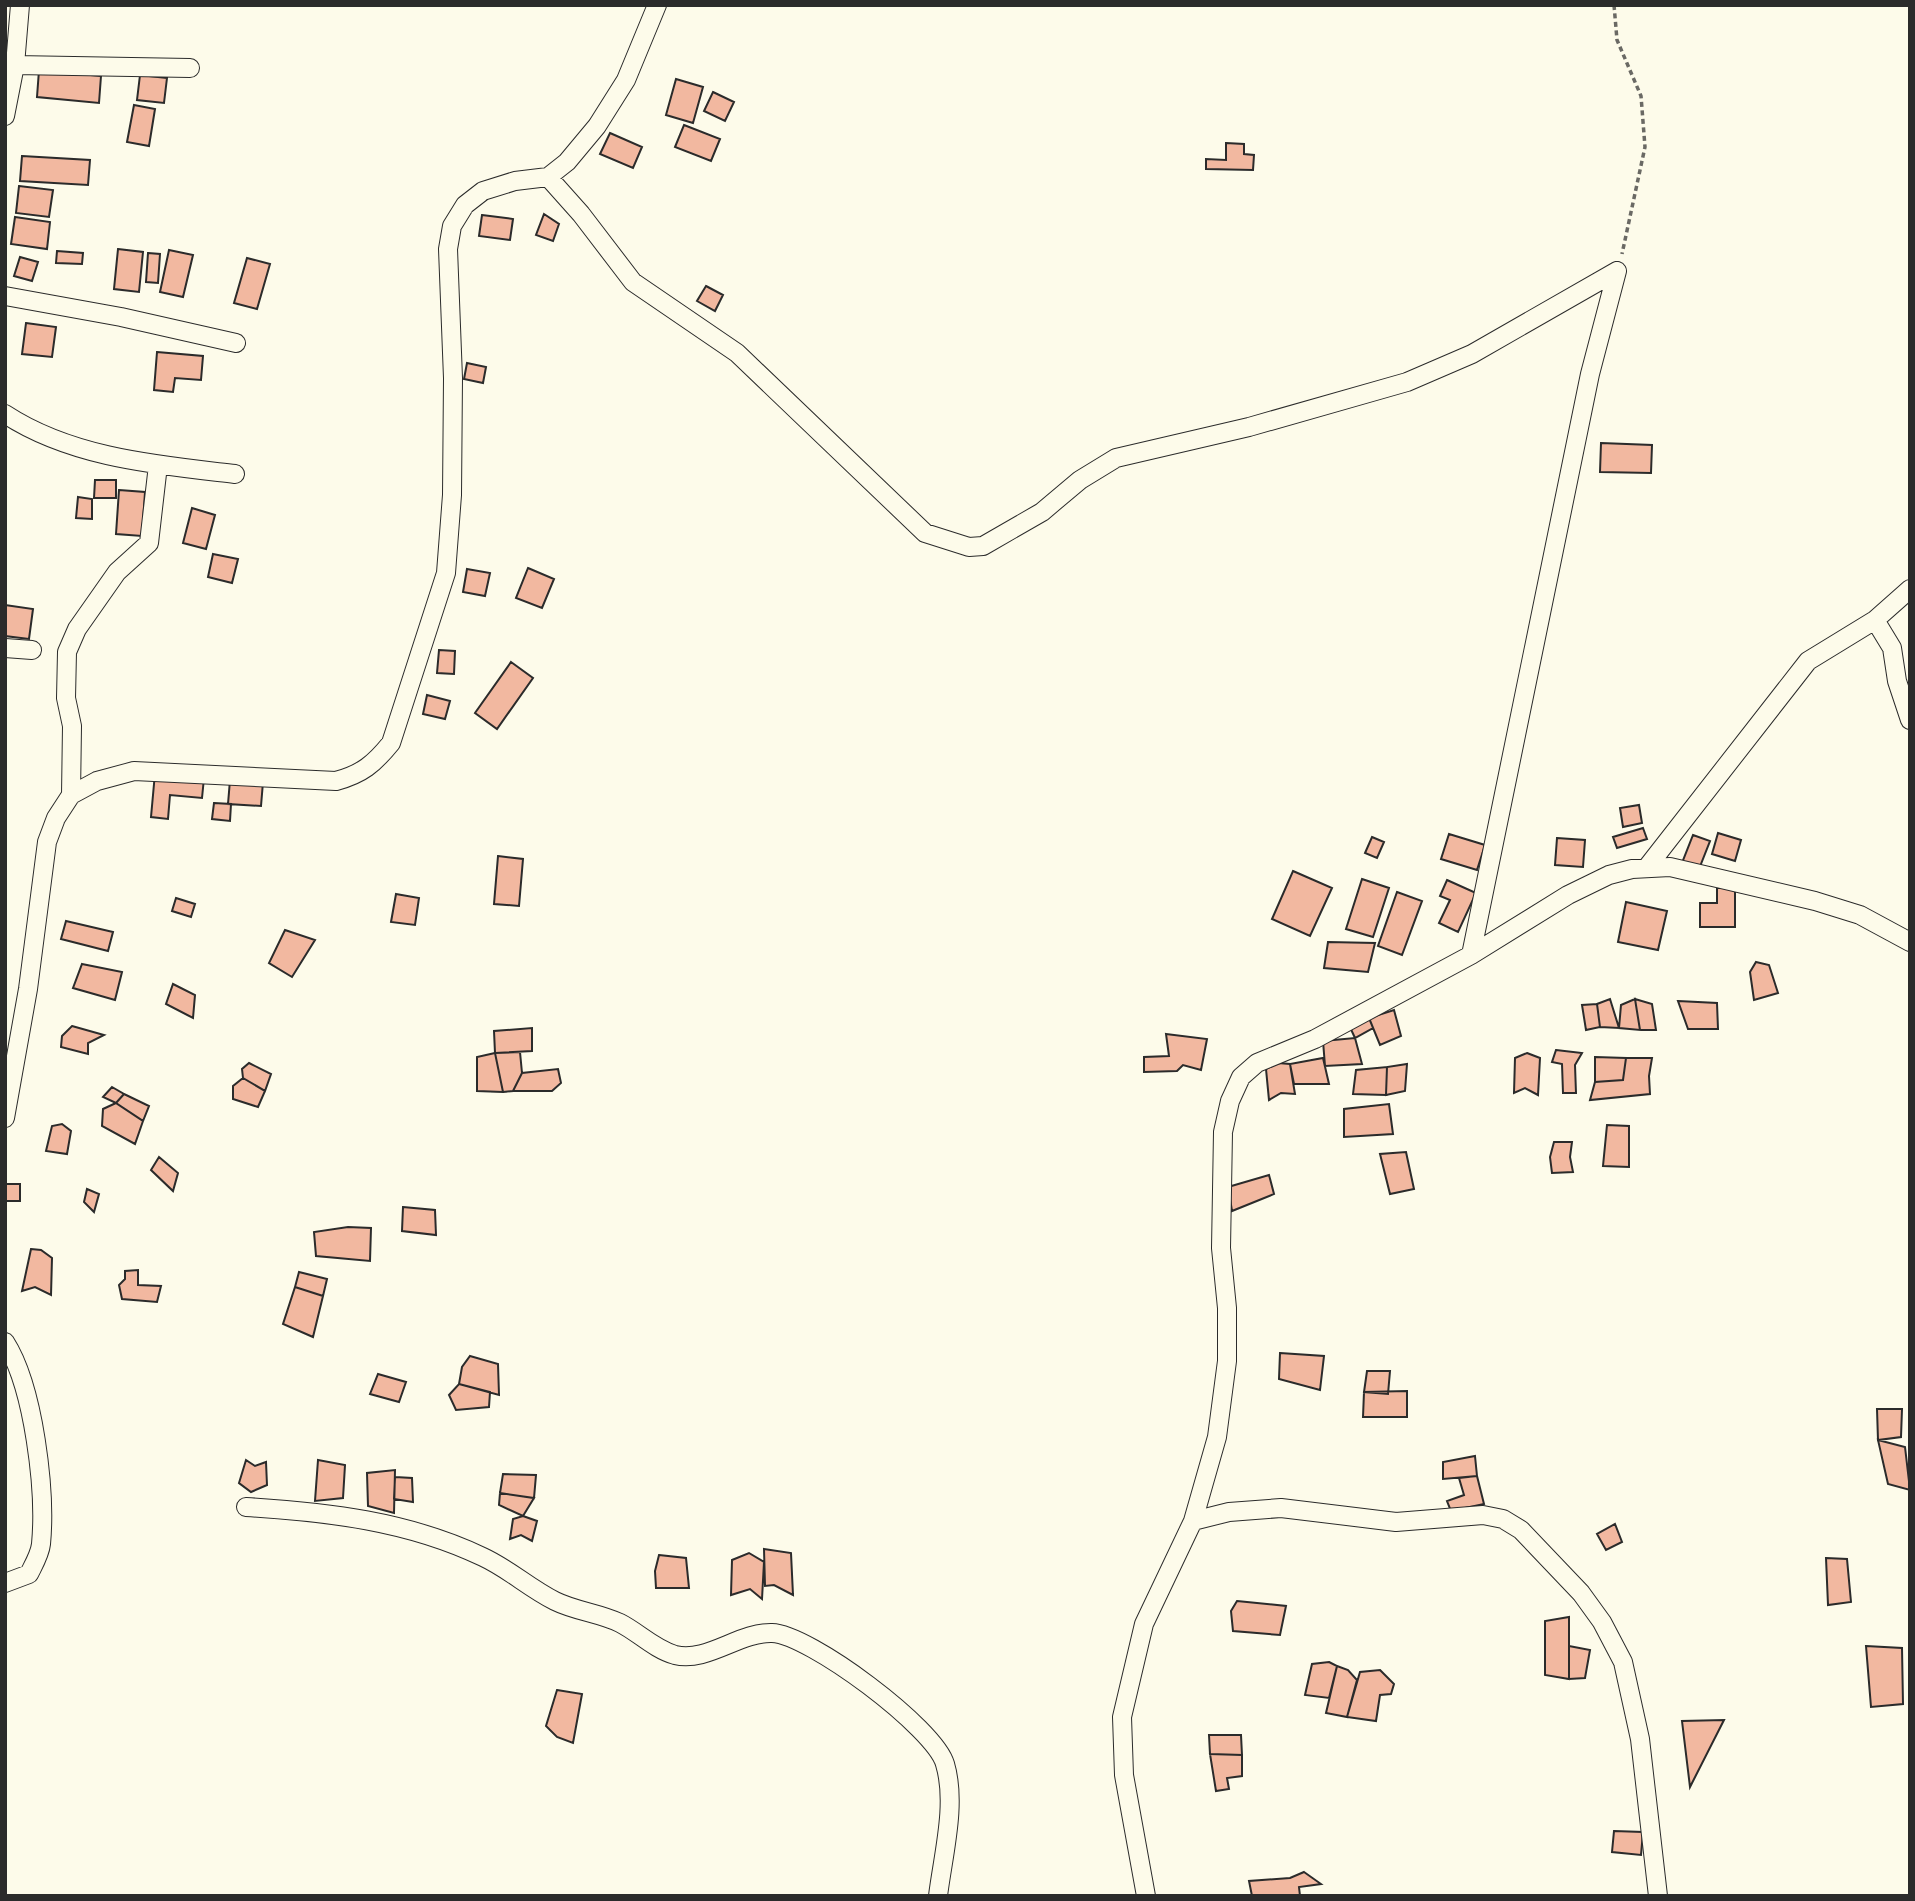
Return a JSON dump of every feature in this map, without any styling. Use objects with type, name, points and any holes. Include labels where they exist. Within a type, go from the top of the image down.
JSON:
[{"type":"street","points":[[5,116],[15,65],[20,5]]},
{"type":"street","points":[[5,1118],[28,989],[47,842],[56,818],[71,795],[97,781],[134,771],[336,781],[359,775],[376,763],[391,743],[446,573],[452,495],[453,378],[448,249],[452,226],[465,205],[483,191],[515,181],[548,177],[567,162],[597,126],[626,80],[657,5]]},
{"type":"street","points":[[15,65],[190,68]]},
{"type":"street","points":[[548,177],[582,214],[633,282],[737,353],[925,533],[969,547],[983,546],[1042,512],[1080,480],[1116,458],[1249,427],[1407,382],[1472,354],[1617,271]]},
{"type":"street","points":[[1471,955],[1590,374],[1617,271]]},
{"type":"street","points":[[5,296],[121,317],[236,343]]},
{"type":"street","points":[[5,414],[46,435],[87,450],[158,465],[235,474]]},
{"type":"street","points":[[71,795],[72,726],[66,698],[68,652],[78,629],[117,572],[149,543],[158,465]]},
{"type":"street","points":[[1648,866],[1808,661],[1875,620],[1910,589]]},
{"type":"street","points":[[1875,620],[1892,648],[1897,681],[1910,720]]},
{"type":"street","points":[[5,648],[32,650]]},
{"type":"street","points":[[1146,1896],[1124,1775],[1122,1717],[1143,1624],[1194,1521],[1217,1437],[1227,1361],[1227,1308],[1221,1248],[1223,1132],[1230,1101],[1241,1077],[1257,1063],[1315,1039],[1471,955],[1568,895],[1609,875],[1648,866],[1698,873],[1815,901],[1860,915],[1910,942]]},
{"type":"street","points":[[5,1342],[26,1394],[38,1453],[41,1546],[29,1574],[5,1583]]},
{"type":"street","points":[[246,1507],[326,1512],[439,1539],[513,1572],[531,1588],[558,1603],[620,1623],[675,1655],[692,1656],[757,1635],[774,1633],[796,1640],[830,1659],[904,1713],[935,1744],[945,1761],[949,1781],[948,1816],[938,1896]]},
{"type":"street","points":[[1194,1521],[1229,1512],[1281,1508],[1396,1522],[1483,1515],[1503,1519],[1521,1530],[1580,1593],[1602,1622],[1623,1662],[1640,1739],[1658,1896]]},
{"type":"path","points":[[1615,5],[1617,40],[1641,96],[1645,147],[1617,271]]},
{"type":"building","points":[[39,70],[101,76],[99,103],[37,97]]},
{"type":"building","points":[[140,75],[167,78],[164,103],[137,100]]},
{"type":"building","points":[[676,79],[703,87],[693,123],[666,115]]},
{"type":"building","points":[[713,92],[734,102],[725,121],[704,111]]},
{"type":"building","points":[[134,105],[155,109],[149,146],[127,142]]},
{"type":"building","points":[[684,125],[720,139],[711,161],[675,147]]},
{"type":"building","points":[[610,133],[642,147],[633,168],[600,154]]},
{"type":"building","points":[[1226,143],[1244,144],[1244,154],[1254,155],[1253,170],[1206,169],[1206,159],[1226,160]]},
{"type":"building","points":[[22,156],[90,160],[88,185],[20,181]]},
{"type":"building","points":[[19,186],[53,190],[49,217],[16,213]]},
{"type":"building","points":[[544,214],[559,224],[553,241],[536,235]]},
{"type":"building","points":[[482,215],[513,219],[510,240],[479,236]]},
{"type":"building","points":[[15,217],[50,222],[47,249],[11,244]]},
{"type":"building","points":[[118,249],[143,252],[139,292],[114,289]]},
{"type":"building","points":[[169,250],[193,255],[183,297],[160,292]]},
{"type":"building","points":[[57,251],[83,253],[82,264],[56,263]]},
{"type":"building","points":[[148,253],[160,254],[158,283],[146,282]]},
{"type":"building","points":[[20,257],[38,262],[32,281],[14,276]]},
{"type":"building","points":[[247,258],[270,264],[257,309],[234,303]]},
{"type":"building","points":[[706,286],[723,295],[715,311],[697,301]]},
{"type":"building","points":[[26,323],[56,327],[52,357],[22,354]]},
{"type":"building","points":[[157,352],[203,356],[201,380],[175,378],[173,392],[154,390]]},
{"type":"building","points":[[467,363],[486,367],[483,383],[464,379]]},
{"type":"building","points":[[1601,443],[1652,445],[1651,473],[1600,472]]},
{"type":"building","points":[[95,480],[116,480],[116,498],[94,498]]},
{"type":"building","points":[[119,490],[145,492],[142,536],[116,534]]},
{"type":"building","points":[[78,497],[92,499],[92,519],[76,518]]},
{"type":"building","points":[[192,508],[215,515],[206,549],[183,543]]},
{"type":"building","points":[[213,554],[238,559],[232,583],[208,577]]},
{"type":"building","points":[[528,568],[554,579],[542,608],[516,598]]},
{"type":"building","points":[[467,569],[490,573],[485,596],[463,592]]},
{"type":"building","points":[[5,605],[33,609],[29,639],[5,636]]},
{"type":"building","points":[[439,650],[455,651],[454,674],[437,673]]},
{"type":"building","points":[[511,662],[533,678],[497,729],[475,713]]},
{"type":"building","points":[[427,695],[450,701],[445,719],[423,714]]},
{"type":"building","points":[[155,773],[204,778],[202,798],[170,795],[168,819],[151,817]]},
{"type":"building","points":[[230,780],[263,782],[261,806],[228,804]]},
{"type":"building","points":[[214,803],[231,804],[230,821],[212,819]]},
{"type":"building","points":[[1639,805],[1642,823],[1623,827],[1620,808]]},
{"type":"building","points":[[1643,828],[1647,839],[1617,848],[1613,837]]},
{"type":"building","points":[[1718,833],[1741,840],[1735,861],[1712,854]]},
{"type":"building","points":[[1449,834],[1485,845],[1477,870],[1441,859]]},
{"type":"building","points":[[1693,835],[1710,841],[1699,869],[1682,863]]},
{"type":"building","points":[[1372,837],[1384,842],[1377,858],[1365,853]]},
{"type":"building","points":[[1557,838],[1585,840],[1583,867],[1555,865]]},
{"type":"building","points":[[498,856],[523,859],[519,906],[494,904]]},
{"type":"building","points":[[1293,871],[1332,888],[1310,936],[1272,919]]},
{"type":"building","points":[[1362,879],[1389,888],[1373,937],[1346,929]]},
{"type":"building","points":[[1447,880],[1476,893],[1458,932],[1439,923],[1450,900],[1440,896]]},
{"type":"building","points":[[1717,888],[1735,888],[1735,927],[1700,927],[1700,903],[1717,903]]},
{"type":"building","points":[[1397,892],[1422,901],[1402,955],[1378,946]]},
{"type":"building","points":[[396,894],[419,898],[415,925],[391,922]]},
{"type":"building","points":[[176,898],[195,904],[191,917],[172,911]]},
{"type":"building","points":[[1626,902],[1667,911],[1658,950],[1618,942]]},
{"type":"building","points":[[66,921],[113,932],[108,951],[61,939]]},
{"type":"building","points":[[285,930],[315,940],[292,977],[269,963]]},
{"type":"building","points":[[1328,942],[1375,943],[1368,972],[1324,968]]},
{"type":"building","points":[[1756,962],[1769,965],[1778,993],[1754,1000],[1750,972]]},
{"type":"building","points":[[82,964],[122,972],[115,1000],[73,988]]},
{"type":"building","points":[[173,984],[195,995],[193,1018],[166,1004]]},
{"type":"building","points":[[1610,999],[1619,1028],[1600,1027],[1597,1004]]},
{"type":"building","points":[[1635,999],[1640,1030],[1619,1028],[1621,1005]]},
{"type":"building","points":[[1635,999],[1652,1004],[1656,1030],[1640,1030]]},
{"type":"building","points":[[1678,1001],[1717,1003],[1718,1029],[1688,1029]]},
{"type":"building","points":[[1597,1004],[1600,1027],[1586,1030],[1582,1005]]},
{"type":"building","points":[[1394,1010],[1401,1036],[1380,1045],[1369,1018]]},
{"type":"building","points":[[1369,1018],[1373,1028],[1355,1038],[1349,1025]]},
{"type":"building","points":[[72,1026],[104,1035],[88,1043],[88,1054],[61,1047],[62,1036]]},
{"type":"building","points":[[532,1028],[532,1051],[495,1053],[494,1031]]},
{"type":"building","points":[[1166,1034],[1207,1039],[1201,1070],[1183,1065],[1177,1071],[1144,1072],[1144,1057],[1169,1056]]},
{"type":"building","points":[[1355,1038],[1362,1064],[1325,1066],[1323,1041]]},
{"type":"building","points":[[1556,1050],[1582,1053],[1575,1065],[1576,1093],[1563,1093],[1562,1064],[1552,1062]]},
{"type":"building","points":[[520,1052],[522,1073],[513,1091],[503,1092],[495,1053]]},
{"type":"building","points":[[495,1053],[503,1092],[477,1091],[477,1057]]},
{"type":"building","points":[[1527,1053],[1540,1058],[1538,1095],[1525,1088],[1514,1093],[1515,1058]]},
{"type":"building","points":[[1595,1057],[1626,1058],[1623,1080],[1595,1082]]},
{"type":"building","points":[[1323,1058],[1329,1084],[1294,1084],[1290,1064]]},
{"type":"building","points":[[1626,1058],[1652,1058],[1650,1094],[1590,1100],[1595,1082],[1623,1080]]},
{"type":"building","points":[[249,1063],[271,1074],[265,1091],[243,1078],[242,1069]]},
{"type":"building","points":[[1278,1063],[1290,1064],[1295,1094],[1281,1093],[1269,1100],[1266,1069]]},
{"type":"building","points":[[1407,1064],[1405,1091],[1386,1095],[1387,1067]]},
{"type":"building","points":[[1387,1067],[1386,1095],[1353,1094],[1356,1070]]},
{"type":"building","points":[[558,1069],[561,1083],[552,1091],[513,1091],[522,1073]]},
{"type":"building","points":[[243,1078],[265,1091],[258,1107],[233,1099],[233,1086]]},
{"type":"building","points":[[112,1087],[124,1094],[116,1103],[103,1097]]},
{"type":"building","points":[[124,1094],[149,1106],[143,1121],[116,1103]]},
{"type":"building","points":[[116,1103],[143,1121],[135,1144],[102,1126],[103,1109]]},
{"type":"building","points":[[1389,1104],[1393,1134],[1344,1137],[1344,1109]]},
{"type":"building","points":[[62,1124],[71,1131],[67,1154],[46,1151],[52,1126]]},
{"type":"building","points":[[1607,1125],[1629,1126],[1629,1167],[1603,1166]]},
{"type":"building","points":[[1554,1142],[1572,1142],[1570,1157],[1573,1172],[1552,1173],[1550,1157]]},
{"type":"building","points":[[1406,1152],[1414,1189],[1390,1194],[1380,1154]]},
{"type":"building","points":[[159,1157],[178,1173],[173,1191],[151,1170]]},
{"type":"building","points":[[1269,1175],[1274,1194],[1232,1211],[1228,1187]]},
{"type":"building","points":[[5,1184],[20,1184],[20,1201],[5,1201]]},
{"type":"building","points":[[87,1189],[99,1194],[94,1212],[84,1202]]},
{"type":"building","points":[[403,1207],[435,1210],[436,1235],[402,1231]]},
{"type":"building","points":[[348,1227],[371,1228],[370,1261],[316,1256],[314,1232]]},
{"type":"building","points":[[31,1249],[41,1250],[52,1258],[51,1295],[35,1287],[22,1291]]},
{"type":"building","points":[[138,1270],[138,1285],[161,1286],[157,1302],[122,1299],[119,1285],[125,1279],[125,1271]]},
{"type":"building","points":[[299,1272],[327,1279],[323,1296],[295,1287]]},
{"type":"building","points":[[295,1287],[323,1296],[313,1337],[283,1324]]},
{"type":"building","points":[[1280,1353],[1324,1356],[1320,1390],[1279,1379]]},
{"type":"building","points":[[470,1356],[498,1364],[499,1395],[459,1384],[462,1367]]},
{"type":"building","points":[[1367,1371],[1390,1371],[1388,1394],[1364,1392]]},
{"type":"building","points":[[378,1374],[406,1382],[399,1402],[370,1394]]},
{"type":"building","points":[[459,1384],[490,1392],[489,1407],[456,1410],[449,1395]]},
{"type":"building","points":[[1407,1391],[1407,1417],[1363,1417],[1364,1392]]},
{"type":"building","points":[[1877,1409],[1902,1409],[1901,1437],[1878,1440]]},
{"type":"building","points":[[1878,1440],[1905,1447],[1910,1490],[1888,1484]]},
{"type":"building","points":[[1475,1456],[1477,1476],[1443,1479],[1443,1462]]},
{"type":"building","points":[[246,1460],[255,1466],[266,1462],[267,1485],[251,1492],[239,1483]]},
{"type":"building","points":[[318,1460],[345,1465],[343,1498],[315,1501]]},
{"type":"building","points":[[395,1470],[394,1513],[368,1506],[367,1473]]},
{"type":"building","points":[[503,1474],[536,1475],[534,1498],[500,1493]]},
{"type":"building","points":[[1477,1476],[1484,1504],[1451,1511],[1447,1501],[1464,1495],[1459,1478]]},
{"type":"building","points":[[395,1477],[412,1478],[413,1502],[394,1499]]},
{"type":"building","points":[[500,1493],[534,1498],[523,1516],[499,1505]]},
{"type":"building","points":[[523,1516],[537,1521],[532,1541],[521,1535],[510,1539],[513,1519]]},
{"type":"building","points":[[1615,1524],[1622,1542],[1606,1550],[1597,1534]]},
{"type":"building","points":[[764,1549],[791,1553],[793,1595],[774,1585],[765,1586]]},
{"type":"building","points":[[749,1553],[764,1562],[762,1599],[750,1589],[731,1595],[732,1560]]},
{"type":"building","points":[[659,1555],[686,1558],[689,1588],[656,1588],[655,1571]]},
{"type":"building","points":[[1826,1558],[1847,1559],[1851,1602],[1828,1605]]},
{"type":"building","points":[[1237,1601],[1286,1606],[1280,1635],[1233,1631],[1231,1611]]},
{"type":"building","points":[[1569,1617],[1569,1679],[1545,1675],[1545,1621]]},
{"type":"building","points":[[1569,1646],[1590,1650],[1585,1678],[1569,1679]]},
{"type":"building","points":[[1866,1646],[1902,1648],[1903,1704],[1871,1707]]},
{"type":"building","points":[[1329,1662],[1337,1666],[1329,1698],[1305,1695],[1312,1664]]},
{"type":"building","points":[[1337,1666],[1348,1670],[1357,1680],[1347,1717],[1326,1713]]},
{"type":"building","points":[[1380,1670],[1394,1684],[1391,1694],[1380,1695],[1376,1721],[1347,1717],[1360,1672]]},
{"type":"building","points":[[557,1690],[582,1694],[573,1743],[557,1737],[546,1726]]},
{"type":"building","points":[[1724,1720],[1690,1787],[1682,1721]]},
{"type":"building","points":[[1209,1735],[1241,1735],[1242,1755],[1210,1754]]},
{"type":"building","points":[[1210,1754],[1242,1755],[1242,1776],[1227,1778],[1229,1789],[1216,1791]]},
{"type":"building","points":[[1614,1831],[1643,1832],[1641,1855],[1612,1852]]},
{"type":"building","points":[[1304,1872],[1321,1884],[1299,1887],[1300,1896],[1252,1896],[1249,1881],[1290,1878]]}]
